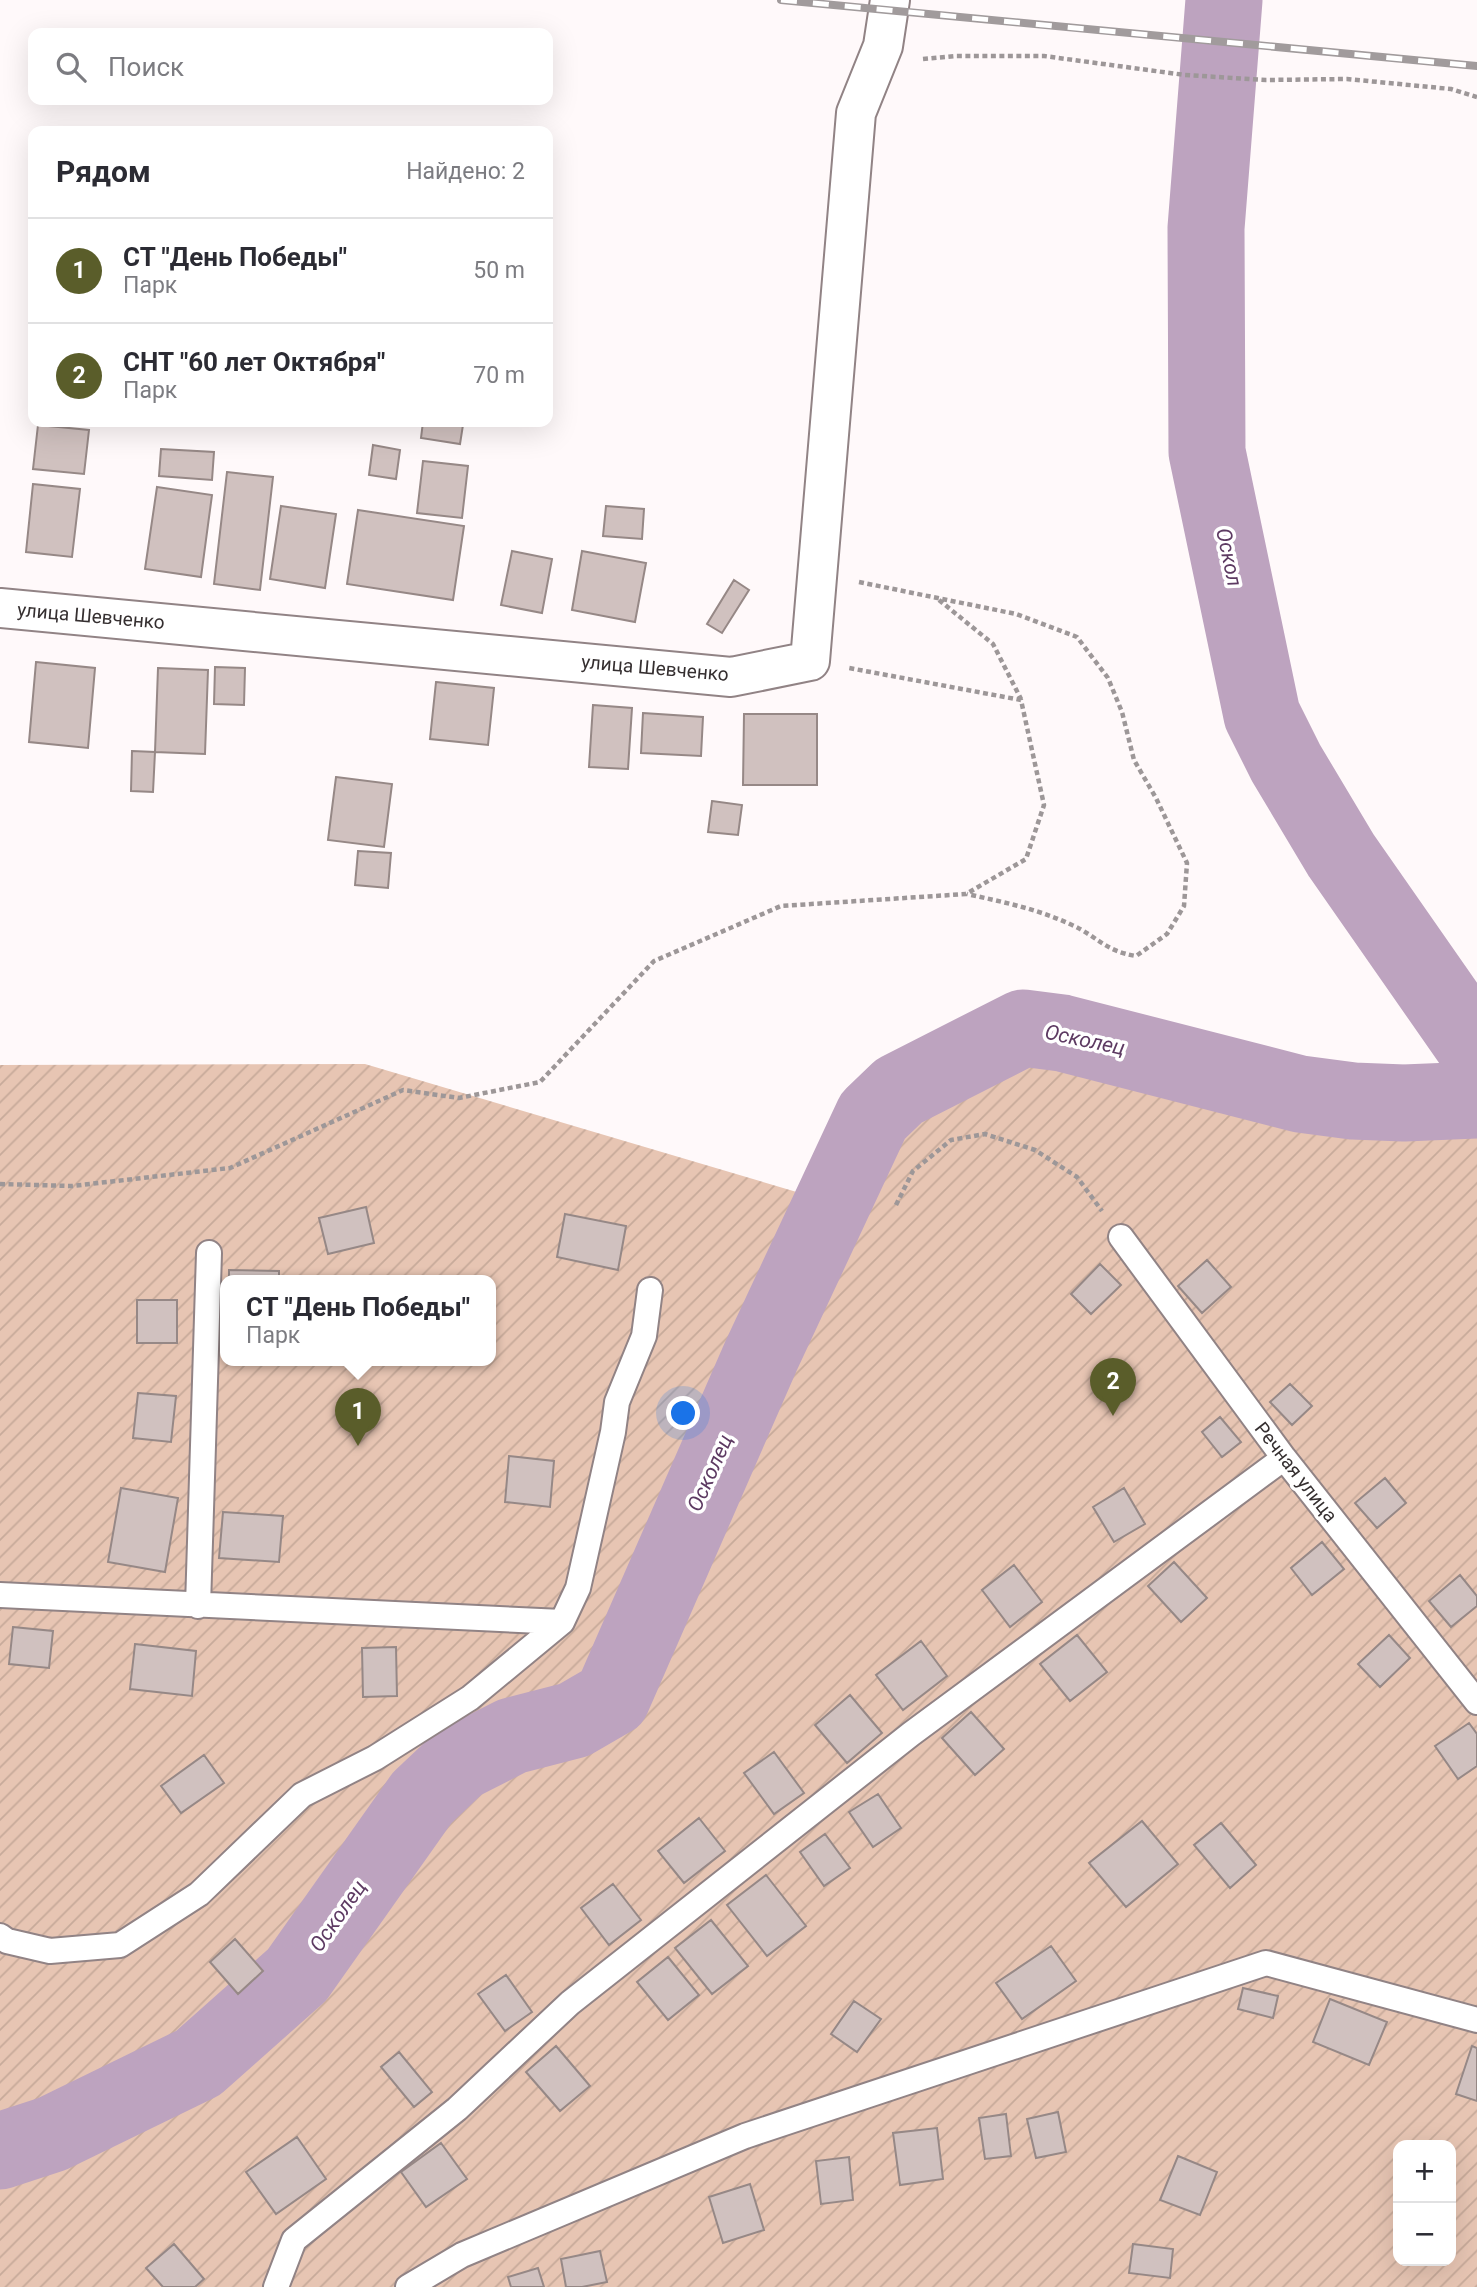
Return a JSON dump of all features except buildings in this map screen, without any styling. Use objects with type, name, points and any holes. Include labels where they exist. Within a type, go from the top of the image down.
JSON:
[{"type":"street","points":[[810,662],[856,113],[883,47],[890,0]]},
{"type":"street","name":"улица Шевченко","points":[[0,608],[731,677],[810,662]]},
{"type":"lane","name":"Речная улица","points":[[1121,1237],[1284,1458],[1477,1702]]},
{"type":"lane","points":[[198,1606],[209,1253]]},
{"type":"lane","points":[[0,1936],[7,1941],[50,1951],[120,1945],[199,1894],[302,1796],[375,1758],[470,1699],[562,1622],[578,1588],[613,1432],[617,1402],[644,1336],[650,1290]]},
{"type":"lane","points":[[276,2287],[294,2240],[457,2109],[570,2003],[911,1734],[1284,1458]]},
{"type":"lane","points":[[0,1595],[562,1622]]},
{"type":"lane","points":[[408,2287],[461,2255],[745,2136],[1266,1963],[1477,2020]]},
{"type":"path","points":[[877,62],[956,56],[1044,57],[1185,75],[1266,80],[1347,79],[1451,89],[1477,97]]},
{"type":"path","points":[[0,1184],[72,1186],[230,1168],[403,1090],[458,1098],[540,1082],[654,961],[781,906],[966,894],[1027,907],[1074,926],[1116,953],[1136,956],[1167,934],[1184,906],[1187,863],[1156,797],[1134,761],[1122,712],[1108,678],[1077,637],[1016,614],[817,572]]},
{"type":"path","points":[[934,597],[949,606],[993,644],[1021,700],[1044,805],[1026,859],[966,894]]},
{"type":"path","points":[[810,662],[1021,700]]},
{"type":"path","points":[[896,1205],[913,1171],[951,1140],[985,1134],[1035,1150],[1077,1177],[1121,1237]]},
{"type":"shaded area","points":[[1022,1038],[1354,1111],[1407,1113],[1477,1109],[1477,2287],[0,2287],[0,2164],[105,2124],[212,2069],[310,1983],[436,1805],[516,1747],[619,1710],[880,1122],[936,1080]]},
{"type":"shaded area","points":[[365,1064],[827,1201],[605,1692],[573,1713],[539,1720],[465,1748],[416,1789],[293,1965],[194,2054],[88,2109],[0,2139],[0,1065]]},
{"type":"waterway","name":"Оскол","points":[[1224,0],[1206,228],[1207,452],[1262,715],[1286,763],[1341,855],[1477,1050]]},
{"type":"waterway","name":"Осколец","points":[[0,2151],[52,2134],[198,2063],[297,1975],[422,1798],[459,1763],[512,1736],[574,1720],[612,1698],[761,1356],[873,1116],[899,1091],[1023,1028],[1062,1033],[1300,1094],[1353,1101],[1404,1103],[1477,1100]]},
{"type":"railway","points":[[781,0],[1477,66]]},
{"type":"place","name":"СНТ \"60 лет Октября\"","points":[[1113,1416]]},
{"type":"place","name":"СТ \"День Победы\"","points":[[358,1446]]}]
